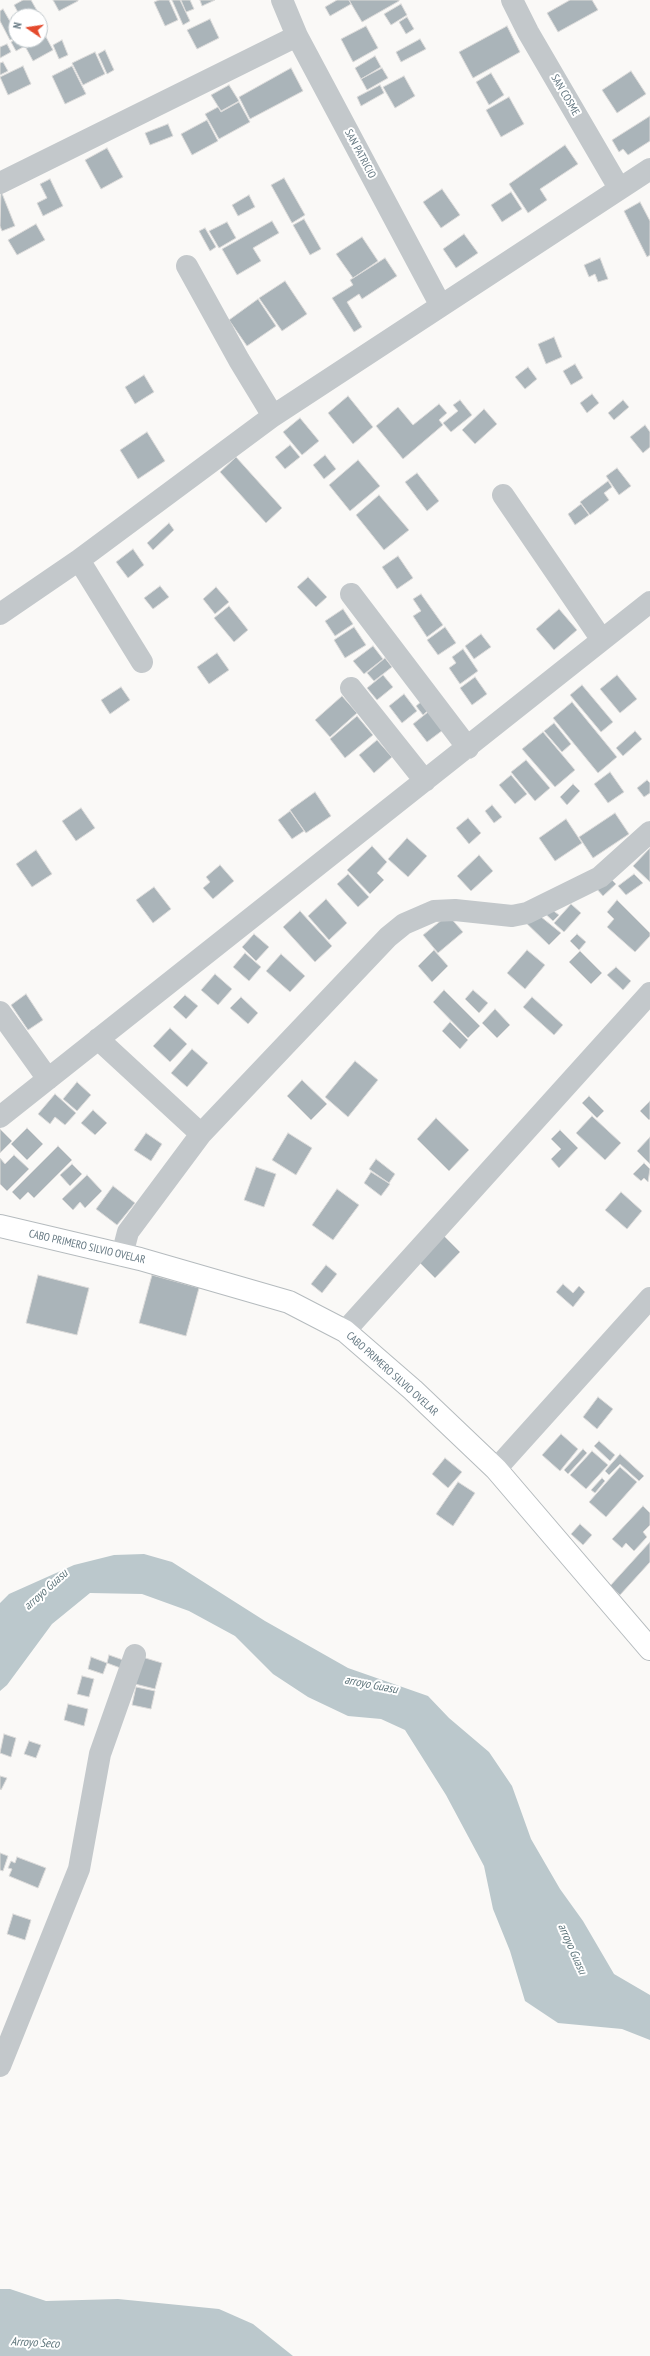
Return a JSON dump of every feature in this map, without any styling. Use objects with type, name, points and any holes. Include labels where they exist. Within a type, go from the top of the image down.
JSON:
[{"type":"main road","name":"CABO PRIMERO SILVIO OVELAR","points":[[1,1228],[122,1255],[289,1302],[346,1331],[413,1390],[496,1469],[650,1649]]},
{"type":"street","name":"SAN PATRICIO","points":[[282,0],[297,36],[441,306]]},
{"type":"street","name":"SAN COSME","points":[[512,0],[528,32],[619,188]]},
{"type":"street","points":[[0,184],[297,36]]},
{"type":"street","points":[[0,614],[79,560],[274,416],[650,169]]},
{"type":"street","points":[[188,266],[239,360],[274,416]]},
{"type":"street","points":[[503,495],[602,640]]},
{"type":"street","points":[[79,560],[142,662]]},
{"type":"street","points":[[351,594],[468,748]]},
{"type":"street","points":[[0,1117],[468,748],[650,602]]},
{"type":"street","points":[[351,688],[425,781]]},
{"type":"street","points":[[122,1255],[128,1232],[201,1134],[388,937],[404,924],[434,911],[455,910],[512,916],[527,913],[600,877],[650,832]]},
{"type":"street","points":[[346,1331],[650,993]]},
{"type":"street","points":[[0,1012],[48,1079]]},
{"type":"street","points":[[98,1039],[201,1134]]},
{"type":"street","points":[[496,1469],[650,1298]]},
{"type":"street","points":[[0,2066],[79,1869],[100,1754],[135,1655]]},
{"type":"water","name":"arroyo Guasu","points":[[144,1554],[172,1562],[265,1621],[348,1668],[428,1696],[449,1718],[489,1752],[512,1786],[531,1839],[560,1889],[583,1921],[614,1974],[650,1995],[650,2040],[622,2029],[558,2023],[525,2001],[510,1951],[493,1909],[484,1866],[446,1795],[405,1730],[381,1719],[348,1716],[308,1697],[273,1674],[235,1636],[189,1611],[142,1594],[90,1593],[52,1624],[7,1685],[0,1691],[0,1603],[9,1594],[74,1565],[114,1555]]},
{"type":"water","name":"Arroyo Seco","points":[[0,2289],[10,2289],[46,2301],[118,2299],[219,2309],[253,2324],[293,2356],[0,2356]]},
{"type":"building","points":[[23,0],[31,0],[36,8],[16,8],[14,5]]},
{"type":"building","points":[[53,0],[78,0],[78,1],[59,11]]},
{"type":"building","points":[[159,0],[169,0],[178,20],[165,26],[154,2]]},
{"type":"building","points":[[172,0],[180,0],[190,21],[183,25]]},
{"type":"building","points":[[181,0],[190,0],[194,9],[186,12]]},
{"type":"building","points":[[200,0],[215,0],[202,6]]},
{"type":"building","points":[[337,0],[349,0],[351,4],[330,16],[325,7]]},
{"type":"building","points":[[349,0],[399,0],[399,1],[362,22]]},
{"type":"building","points":[[570,0],[592,0],[598,10],[558,32],[547,13]]},
{"type":"building","points":[[401,4],[407,15],[391,25],[384,14]]},
{"type":"building","points":[[3,9],[8,18],[8,36],[0,21],[0,11]]},
{"type":"building","points":[[407,17],[414,29],[406,34],[399,22]]},
{"type":"building","points":[[210,19],[219,38],[197,49],[187,30]]},
{"type":"building","points":[[366,26],[378,48],[353,62],[341,39]]},
{"type":"building","points":[[507,26],[520,52],[473,78],[459,52]]},
{"type":"building","points":[[420,39],[426,49],[401,62],[396,52]]},
{"type":"building","points":[[62,40],[68,55],[59,59],[53,45]]},
{"type":"building","points":[[48,41],[53,50],[33,61],[26,48],[48,48]]},
{"type":"building","points":[[7,44],[11,52],[0,58],[0,47]]},
{"type":"building","points":[[14,48],[21,48],[16,51]]},
{"type":"building","points":[[105,50],[114,70],[107,74],[98,54]]},
{"type":"building","points":[[95,52],[105,74],[83,85],[72,63]]},
{"type":"building","points":[[375,56],[381,67],[361,79],[355,68]]},
{"type":"building","points":[[3,62],[8,71],[0,75],[0,63]]},
{"type":"building","points":[[23,66],[31,84],[8,95],[0,77]]},
{"type":"building","points":[[72,66],[86,94],[65,104],[52,76]]},
{"type":"building","points":[[291,68],[303,91],[250,119],[239,97]]},
{"type":"building","points":[[382,68],[388,78],[367,90],[361,79]]},
{"type":"building","points":[[631,71],[646,94],[617,113],[602,90]]},
{"type":"building","points":[[491,73],[504,95],[489,105],[476,82]]},
{"type":"building","points":[[404,76],[415,96],[395,108],[383,87]]},
{"type":"building","points":[[229,85],[239,101],[221,111],[211,95]]},
{"type":"building","points":[[380,85],[384,93],[361,106],[357,97]]},
{"type":"building","points":[[509,97],[524,124],[501,137],[486,110]]},
{"type":"building","points":[[239,102],[250,122],[219,139],[205,114],[218,107],[221,112]]},
{"type":"building","points":[[650,116],[650,141],[628,155],[623,149],[619,152],[612,140]]},
{"type":"building","points":[[207,120],[218,141],[192,155],[181,134]]},
{"type":"building","points":[[168,124],[173,136],[150,145],[145,133]]},
{"type":"building","points":[[565,145],[578,164],[540,189],[547,200],[528,213],[509,184]]},
{"type":"building","points":[[107,148],[123,177],[101,189],[85,160]]},
{"type":"building","points":[[284,178],[305,215],[292,223],[271,185]]},
{"type":"building","points":[[50,179],[63,206],[43,216],[37,203],[47,198],[40,184]]},
{"type":"building","points":[[442,189],[460,215],[441,228],[423,202]]},
{"type":"building","points":[[1,191],[15,226],[2,231],[0,226]]},
{"type":"building","points":[[511,192],[522,209],[502,222],[491,205]]},
{"type":"building","points":[[249,195],[255,207],[238,216],[232,205]]},
{"type":"building","points":[[640,202],[650,221],[650,255],[647,257],[624,211]]},
{"type":"building","points":[[304,219],[321,249],[310,255],[293,225]]},
{"type":"building","points":[[272,221],[279,233],[253,248],[261,261],[237,275],[222,249]]},
{"type":"building","points":[[227,222],[236,238],[219,248],[209,231]]},
{"type":"building","points":[[36,224],[45,240],[17,255],[8,240]]},
{"type":"building","points":[[205,228],[216,247],[210,251],[199,231]]},
{"type":"building","points":[[464,234],[478,253],[456,268],[443,249]]},
{"type":"building","points":[[362,237],[378,261],[353,278],[336,254]]},
{"type":"building","points":[[385,258],[397,276],[362,299],[359,294],[347,302],[362,327],[354,332],[332,298],[353,285],[350,280]]},
{"type":"building","points":[[600,258],[608,279],[598,282],[595,274],[589,277],[584,265]]},
{"type":"building","points":[[285,281],[307,314],[282,331],[259,298]]},
{"type":"building","points":[[258,299],[276,326],[247,346],[229,320]]},
{"type":"building","points":[[554,337],[562,357],[546,364],[538,344]]},
{"type":"building","points":[[575,364],[583,378],[571,385],[563,371]]},
{"type":"building","points":[[528,367],[537,379],[525,389],[515,377]]},
{"type":"building","points":[[144,375],[154,392],[135,404],[125,387]]},
{"type":"building","points":[[592,394],[599,403],[587,413],[580,403]]},
{"type":"building","points":[[348,396],[373,427],[353,444],[328,413]]},
{"type":"building","points":[[460,400],[472,415],[451,432],[443,423],[458,411],[453,405]]},
{"type":"building","points":[[623,400],[629,407],[614,420],[608,413]]},
{"type":"building","points":[[439,404],[447,413],[439,420],[443,425],[403,459],[376,426],[398,407],[413,425]]},
{"type":"building","points":[[484,409],[497,424],[475,444],[462,430]]},
{"type":"building","points":[[300,418],[319,441],[302,455],[283,432]]},
{"type":"building","points":[[645,425],[650,432],[650,447],[643,453],[630,437]]},
{"type":"building","points":[[147,432],[165,461],[138,479],[120,450]]},
{"type":"building","points":[[290,445],[300,457],[285,469],[275,457]]},
{"type":"building","points":[[325,455],[336,469],[324,479],[313,465]]},
{"type":"building","points":[[236,457],[282,508],[266,523],[220,472]]},
{"type":"building","points":[[358,460],[380,486],[350,511],[329,485]]},
{"type":"building","points":[[617,468],[631,486],[619,495],[606,476]]},
{"type":"building","points":[[417,473],[439,501],[427,511],[405,482]]},
{"type":"building","points":[[608,481],[612,487],[604,493],[609,500],[590,515],[580,502]]},
{"type":"building","points":[[379,495],[409,530],[384,550],[356,515]]},
{"type":"building","points":[[581,504],[589,515],[575,525],[568,514]]},
{"type":"building","points":[[169,523],[174,530],[153,550],[147,543]]},
{"type":"building","points":[[133,549],[144,565],[128,578],[116,562]]},
{"type":"building","points":[[398,556],[413,578],[397,589],[382,567]]},
{"type":"building","points":[[308,577],[327,597],[316,607],[297,587]]},
{"type":"building","points":[[160,586],[169,597],[153,609],[144,598]]},
{"type":"building","points":[[216,587],[229,602],[215,614],[203,599]]},
{"type":"building","points":[[421,594],[443,625],[427,637],[413,616],[421,611],[413,599]]},
{"type":"building","points":[[229,606],[248,630],[234,642],[214,618]]},
{"type":"building","points":[[343,609],[353,624],[335,636],[325,621]]},
{"type":"building","points":[[559,609],[577,630],[554,650],[536,629]]},
{"type":"building","points":[[354,627],[366,645],[345,658],[334,640]]},
{"type":"building","points":[[445,627],[456,643],[438,655],[427,640]]},
{"type":"building","points":[[481,634],[491,647],[474,659],[465,646]]},
{"type":"building","points":[[373,646],[383,659],[364,674],[353,661]]},
{"type":"building","points":[[463,649],[478,671],[460,684],[449,668],[456,663],[452,657]]},
{"type":"building","points":[[217,653],[229,670],[209,684],[197,667]]},
{"type":"building","points":[[385,658],[392,667],[374,681],[367,673]]},
{"type":"building","points":[[383,675],[393,687],[377,700],[367,688]]},
{"type":"building","points":[[617,675],[637,699],[620,713],[600,689]]},
{"type":"building","points":[[475,677],[487,694],[472,705],[460,688]]},
{"type":"building","points":[[582,685],[613,722],[601,732],[570,695]]},
{"type":"building","points":[[121,687],[130,700],[110,714],[101,700]]},
{"type":"building","points":[[404,694],[417,711],[402,723],[389,706]]},
{"type":"building","points":[[342,696],[357,713],[330,737],[315,720]]},
{"type":"building","points":[[427,697],[434,705],[423,715],[416,706]]},
{"type":"building","points":[[572,702],[617,757],[598,773],[553,718]]},
{"type":"building","points":[[428,712],[443,730],[427,742],[413,724]]},
{"type":"building","points":[[357,716],[373,735],[345,758],[330,739]]},
{"type":"building","points":[[554,723],[571,744],[562,752],[544,731]]},
{"type":"building","points":[[635,731],[642,739],[623,756],[616,748]]},
{"type":"building","points":[[543,732],[575,770],[555,787],[522,749]]},
{"type":"building","points":[[377,740],[392,757],[374,773],[359,755]]},
{"type":"building","points":[[526,760],[550,788],[535,801],[511,772]]},
{"type":"building","points":[[610,772],[624,792],[608,803],[594,784]]},
{"type":"building","points":[[511,775],[527,794],[515,804],[499,785]]},
{"type":"building","points":[[647,780],[650,783],[650,793],[644,797],[637,788]]},
{"type":"building","points":[[573,784],[580,791],[567,805],[560,797]]},
{"type":"building","points":[[315,792],[331,816],[306,833],[290,810]]},
{"type":"building","points":[[492,805],[502,817],[494,823],[485,811]]},
{"type":"building","points":[[81,808],[95,828],[76,841],[62,821]]},
{"type":"building","points":[[290,811],[304,831],[292,839],[278,820]]},
{"type":"building","points":[[615,813],[629,834],[593,858],[579,837]]},
{"type":"building","points":[[468,818],[481,833],[469,844],[456,828]]},
{"type":"building","points":[[566,819],[582,843],[555,861],[539,838]]},
{"type":"building","points":[[407,838],[427,856],[408,877],[388,859]]},
{"type":"building","points":[[372,846],[387,862],[377,873],[384,880],[370,894],[347,870]]},
{"type":"building","points":[[650,848],[650,882],[633,866]]},
{"type":"building","points":[[36,850],[52,874],[32,887],[16,864]]},
{"type":"building","points":[[479,855],[493,871],[471,891],[457,876]]},
{"type":"building","points":[[220,865],[234,881],[213,899],[203,888],[210,882],[206,877]]},
{"type":"building","points":[[348,874],[369,897],[358,907],[337,884]]},
{"type":"building","points":[[634,874],[643,883],[626,895],[618,886]]},
{"type":"building","points":[[608,876],[616,884],[603,896],[596,888]]},
{"type":"building","points":[[154,887],[171,909],[153,923],[136,900]]},
{"type":"building","points":[[326,899],[347,923],[329,940],[308,916]]},
{"type":"building","points":[[617,900],[650,933],[650,936],[635,952],[607,927],[614,919],[607,912]]},
{"type":"building","points":[[571,904],[581,913],[564,932],[554,923]]},
{"type":"building","points":[[547,906],[559,915],[553,921],[540,909]]},
{"type":"building","points":[[300,911],[332,946],[315,962],[283,927]]},
{"type":"building","points":[[535,912],[561,933],[549,945],[522,919]]},
{"type":"building","points":[[448,915],[463,932],[438,953],[423,935]]},
{"type":"building","points":[[254,934],[269,947],[256,961],[242,947]]},
{"type":"building","points":[[577,934],[586,942],[579,950],[570,941]]},
{"type":"building","points":[[434,950],[448,966],[432,982],[418,966]]},
{"type":"building","points":[[527,950],[545,965],[525,989],[507,973]]},
{"type":"building","points":[[580,951],[602,973],[591,984],[569,962]]},
{"type":"building","points":[[245,953],[261,967],[249,981],[233,967]]},
{"type":"building","points":[[281,954],[305,976],[290,992],[266,971]]},
{"type":"building","points":[[616,967],[631,981],[623,990],[607,975]]},
{"type":"building","points":[[215,974],[232,989],[218,1005],[201,990]]},
{"type":"building","points":[[444,990],[480,1026],[468,1038],[433,1002]]},
{"type":"building","points":[[473,990],[488,1003],[479,1013],[465,999]]},
{"type":"building","points":[[26,994],[43,1020],[28,1030],[11,1005]]},
{"type":"building","points":[[185,995],[198,1006],[186,1019],[173,1007]]},
{"type":"building","points":[[241,997],[258,1013],[248,1024],[230,1008]]},
{"type":"building","points":[[532,997],[563,1025],[554,1035],[523,1007]]},
{"type":"building","points":[[495,1009],[510,1025],[497,1038],[482,1023]]},
{"type":"building","points":[[450,1022],[468,1040],[460,1049],[442,1031]]},
{"type":"building","points":[[170,1028],[187,1044],[170,1062],[153,1046]]},
{"type":"building","points":[[192,1049],[208,1063],[187,1087],[171,1073]]},
{"type":"building","points":[[355,1061],[378,1080],[348,1117],[325,1097]]},
{"type":"building","points":[[302,1080],[327,1104],[311,1120],[287,1096]]},
{"type":"building","points":[[77,1082],[91,1095],[77,1111],[63,1099]]},
{"type":"building","points":[[55,1094],[76,1113],[65,1125],[55,1117],[50,1124],[38,1114]]},
{"type":"building","points":[[589,1096],[604,1111],[597,1118],[582,1103]]},
{"type":"building","points":[[650,1101],[650,1119],[649,1120],[640,1111]]},
{"type":"building","points":[[93,1110],[107,1123],[95,1135],[81,1123]]},
{"type":"building","points":[[592,1116],[621,1143],[605,1160],[576,1133]]},
{"type":"building","points":[[436,1118],[469,1150],[449,1171],[417,1139]]},
{"type":"building","points":[[27,1128],[43,1144],[27,1160],[11,1144]]},
{"type":"building","points":[[0,1129],[12,1141],[0,1153]]},
{"type":"building","points":[[560,1130],[578,1148],[559,1168],[551,1159],[561,1149],[551,1139]]},
{"type":"building","points":[[146,1133],[162,1144],[151,1161],[134,1150]]},
{"type":"building","points":[[288,1133],[312,1148],[296,1175],[272,1160]]},
{"type":"building","points":[[650,1137],[650,1164],[637,1151]]},
{"type":"building","points":[[58,1146],[72,1160],[34,1198],[28,1192],[20,1200],[12,1192]]},
{"type":"building","points":[[14,1155],[29,1169],[7,1191],[0,1184],[0,1158],[5,1164]]},
{"type":"building","points":[[376,1159],[395,1174],[389,1183],[369,1169]]},
{"type":"building","points":[[644,1163],[650,1169],[648,1182],[644,1178],[641,1181],[633,1174]]},
{"type":"building","points":[[72,1164],[82,1174],[70,1186],[60,1175]]},
{"type":"building","points":[[256,1167],[276,1174],[264,1207],[244,1200]]},
{"type":"building","points":[[371,1172],[390,1184],[381,1196],[364,1183]]},
{"type":"building","points":[[87,1175],[102,1191],[85,1208],[80,1202],[73,1210],[62,1199]]},
{"type":"building","points":[[113,1186],[135,1203],[117,1225],[96,1209]]},
{"type":"building","points":[[337,1189],[359,1205],[333,1240],[312,1225]]},
{"type":"building","points":[[621,1192],[642,1211],[627,1229],[605,1210]]},
{"type":"building","points":[[444,1236],[460,1252],[435,1278],[419,1262]]},
{"type":"building","points":[[326,1265],[337,1274],[322,1293],[311,1284]]},
{"type":"building","points":[[38,1275],[89,1288],[77,1335],[26,1323]]},
{"type":"building","points":[[152,1275],[199,1288],[186,1336],[139,1323]]},
{"type":"building","points":[[563,1284],[573,1293],[579,1286],[585,1292],[573,1307],[556,1292]]},
{"type":"building","points":[[598,1397],[613,1409],[597,1429],[583,1417]]},
{"type":"building","points":[[561,1434],[578,1449],[560,1471],[542,1455]]},
{"type":"building","points":[[599,1441],[615,1455],[610,1461],[594,1446]]},
{"type":"building","points":[[583,1449],[587,1453],[568,1474],[564,1470]]},
{"type":"building","points":[[592,1451],[608,1465],[586,1489],[570,1475]]},
{"type":"building","points":[[620,1454],[644,1476],[639,1481],[620,1464],[609,1475],[605,1471]]},
{"type":"building","points":[[445,1458],[462,1472],[448,1488],[432,1474]]},
{"type":"building","points":[[620,1467],[637,1482],[606,1517],[589,1502]]},
{"type":"building","points":[[602,1478],[605,1481],[595,1493],[591,1490]]},
{"type":"building","points":[[458,1482],[475,1493],[453,1526],[436,1514]]},
{"type":"building","points":[[643,1506],[650,1513],[650,1525],[643,1532],[647,1537],[634,1551],[626,1543],[622,1548],[612,1539]]},
{"type":"building","points":[[580,1524],[592,1535],[583,1545],[571,1534]]},
{"type":"building","points":[[650,1542],[650,1562],[620,1595],[610,1586]]},
{"type":"building","points":[[109,1655],[126,1661],[123,1669],[107,1663]]},
{"type":"building","points":[[91,1657],[107,1663],[103,1674],[88,1669]]},
{"type":"building","points":[[142,1657],[162,1663],[155,1689],[135,1684]]},
{"type":"building","points":[[82,1676],[94,1679],[89,1697],[77,1694]]},
{"type":"building","points":[[136,1687],[155,1691],[151,1709],[132,1705]]},
{"type":"building","points":[[68,1704],[88,1709],[84,1726],[64,1720]]},
{"type":"building","points":[[4,1734],[16,1738],[11,1757],[0,1753]]},
{"type":"building","points":[[29,1741],[41,1745],[36,1758],[24,1754]]},
{"type":"building","points":[[0,1776],[7,1778],[1,1790],[0,1789]]},
{"type":"building","points":[[0,1853],[8,1856],[3,1871],[0,1870]]},
{"type":"building","points":[[17,1857],[46,1868],[38,1888],[9,1876],[12,1869],[8,1868],[11,1861],[15,1863]]},
{"type":"building","points":[[13,1914],[31,1920],[25,1940],[7,1934]]}]
